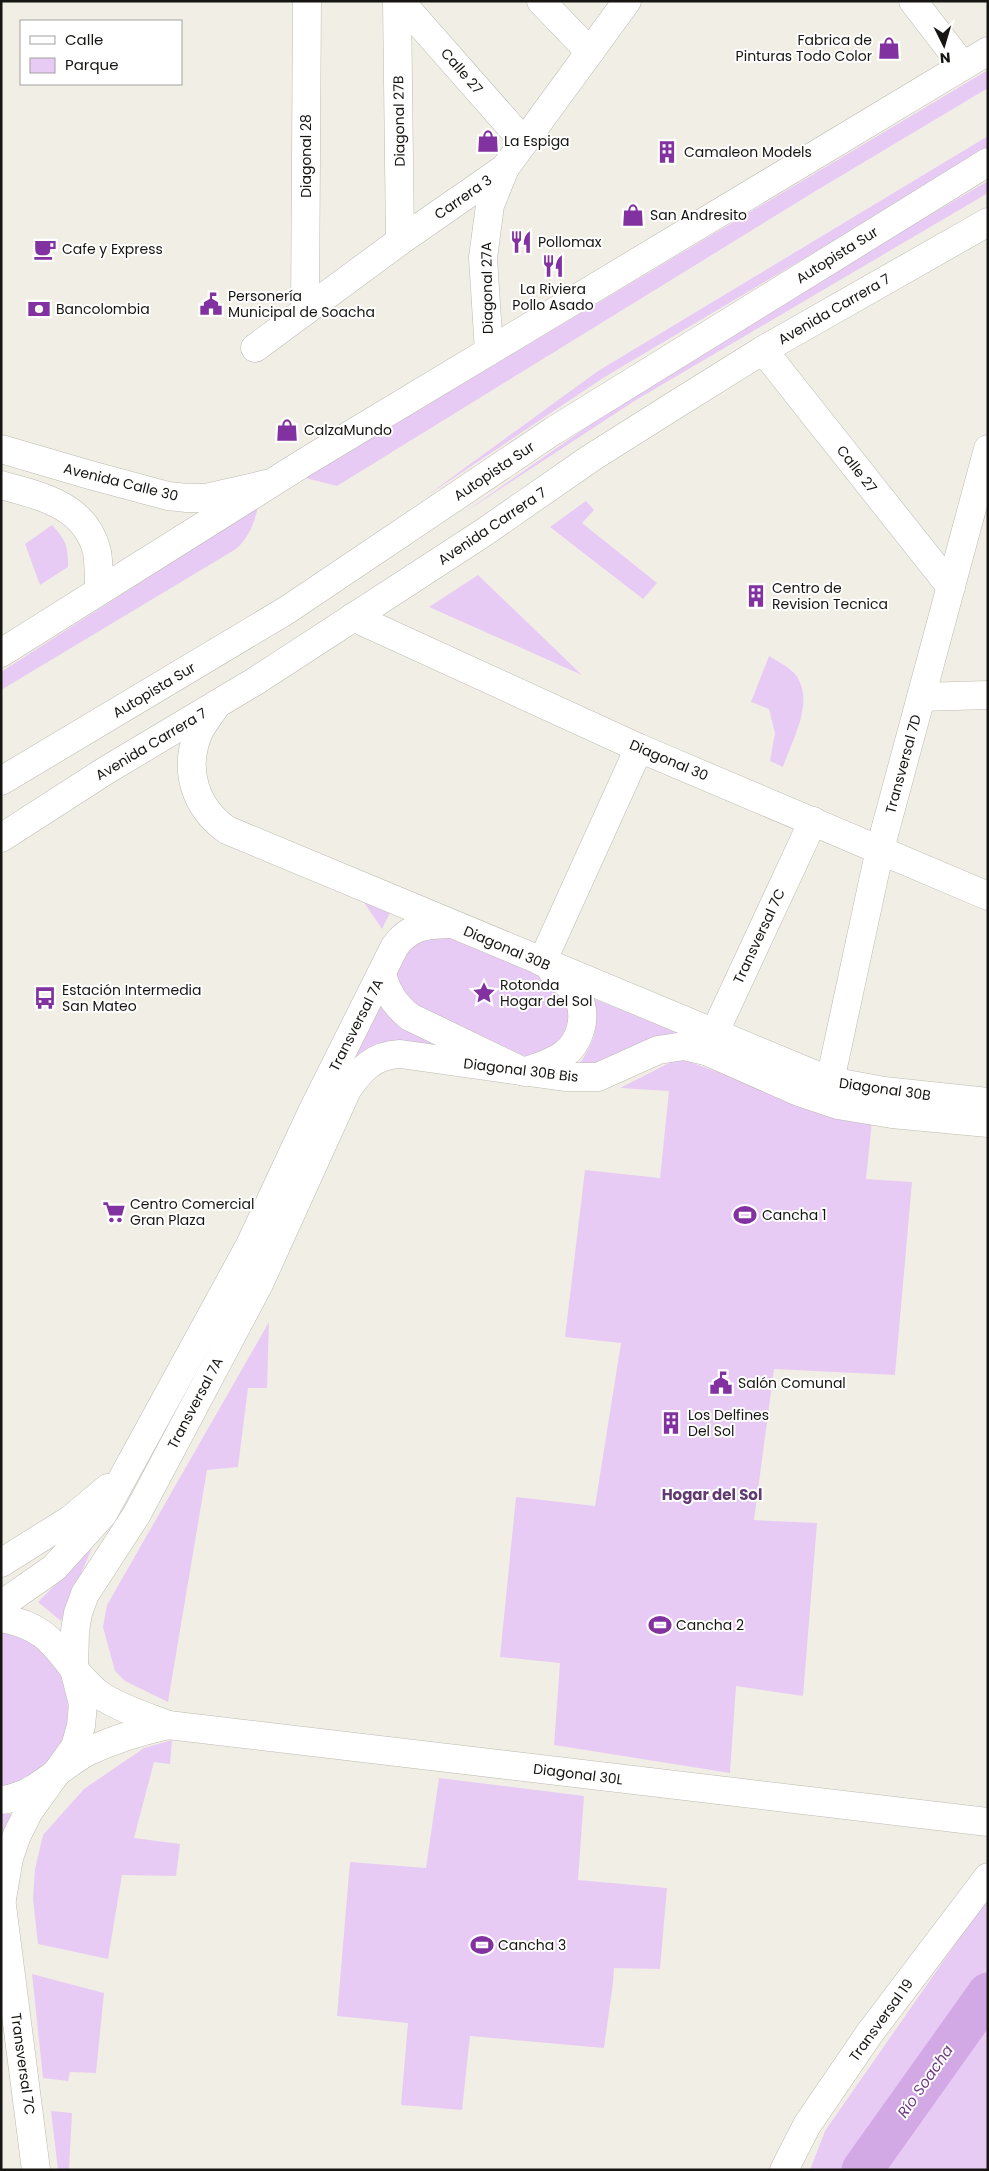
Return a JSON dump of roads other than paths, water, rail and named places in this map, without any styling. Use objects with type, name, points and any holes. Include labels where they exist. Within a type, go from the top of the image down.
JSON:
[{"type":"main road","name":"Diagonal 28","points":[[306,311],[307,1]]},
{"type":"main road","name":"Calle 27","points":[[399,1],[524,142]]},
{"type":"main road","name":"Diagonal 27B","points":[[399,1],[400,241]]},
{"type":"main road","points":[[541,1],[590,52]]},
{"type":"main road","name":"Carrera 3","points":[[255,348],[400,241],[505,168],[627,1]]},
{"type":"main road","points":[[912,1],[963,66]]},
{"type":"main road","points":[[1,653],[271,483],[988,52]]},
{"type":"main road","name":"Autopista Sur","points":[[1,782],[287,610],[553,431],[988,162]]},
{"type":"main road","name":"Diagonal 27A","points":[[489,351],[483,258],[490,205],[505,168]]},
{"type":"main road","name":"Avenida Carrera 7","points":[[1,838],[105,771],[354,617],[483,533],[591,458],[763,350],[988,222]]},
{"type":"main road","name":"Calle 27","points":[[763,350],[951,587]]},
{"type":"main road","name":"Transversal 7D","points":[[830,1081],[880,849],[988,449]]},
{"type":"main road","name":"Avenida Calle 30","points":[[1,450],[168,496],[206,498],[271,483]]},
{"type":"main road","points":[[37,459],[14,489],[61,504],[74,513],[92,538],[97,552],[100,591]]},
{"type":"main road","name":"Diagonal 30","points":[[354,617],[639,748],[988,896]]},
{"type":"main road","points":[[922,696],[988,695]]},
{"type":"main road","name":"Diagonal 30B","points":[[216,704],[198,733],[191,764],[192,778],[205,810],[214,821],[227,830],[542,962],[710,1042],[799,1092],[838,1105],[876,1112],[988,1123]]},
{"type":"main road","points":[[452,924],[427,925],[403,935],[395,946],[382,974],[390,996],[400,1009],[410,1017],[524,1072],[564,1055],[578,1037],[582,1026],[579,999],[570,986],[542,962],[639,748]]},
{"type":"main road","name":"Transversal 7C","points":[[710,1042],[813,821]]},
{"type":"main road","name":"Transversal 7A","points":[[1,1605],[54,1568],[82,1540],[103,1514],[131,1466],[250,1245],[312,1112],[382,974]]},
{"type":"main road","name":"Diagonal 30B","points":[[710,1042],[830,1081],[884,1091],[988,1102]]},
{"type":"main road","name":"Diagonal 30B Bis","points":[[389,1055],[400,1054],[565,1077],[598,1077],[658,1050],[710,1042]]},
{"type":"main road","name":"Transversal 7A","points":[[59,1770],[74,1746],[81,1726],[82,1704],[74,1668],[75,1631],[78,1613],[85,1594],[137,1514],[258,1284],[347,1090],[359,1072],[374,1059],[389,1055]]},
{"type":"main road","points":[[1,1563],[71,1519],[99,1497],[131,1466]]},
{"type":"main road","points":[[1,1618],[16,1620],[37,1630],[55,1644],[96,1692],[168,1725]]},
{"type":"main road","points":[[1,1800],[10,1800],[33,1791],[59,1770],[88,1752],[141,1731],[168,1725]]},
{"type":"main road","name":"Diagonal 30L","points":[[168,1725],[988,1822]]},
{"type":"main road","name":"Transversal 7C","points":[[36,2170],[5,1952],[1,1898],[9,1858],[18,1834],[29,1811],[59,1770]]},
{"type":"main road","name":"Transversal 19","points":[[784,2170],[807,2125],[869,2034],[988,1877]]},
{"type":"waterway","name":"Río Soacha","points":[[862,2170],[988,1993]]},
{"type":"place","name":"Fabrica de Pinturas Todo Color","points":[[889,48]]},
{"type":"place","name":"La Espiga","points":[[488,141]]},
{"type":"place","name":"Camaleon Models","points":[[667,152]]},
{"type":"place","name":"San Andresito","points":[[633,215]]},
{"type":"place","name":"Pollomax","points":[[521,242]]},
{"type":"place","name":"Cafe y Express","points":[[45,249]]},
{"type":"place","name":"La Riviera Pollo Asado","points":[[553,266]]},
{"type":"place","name":"Personería Municipal de Soacha","points":[[211,304]]},
{"type":"place","name":"Bancolombia","points":[[39,309]]},
{"type":"place","name":"CalzaMundo","points":[[287,430]]},
{"type":"place","name":"Centro de Revision Tecnica","points":[[756,596]]},
{"type":"place","name":"Rotonda Hogar del Sol","points":[[484,993]]},
{"type":"place","name":"Estación Intermedia San Mateo","points":[[45,998]]},
{"type":"place","name":"Centro Comercial Gran Plaza","points":[[114,1212]]},
{"type":"place","name":"Cancha 1","points":[[745,1215]]},
{"type":"place","name":"Salón Comunal","points":[[721,1383]]},
{"type":"place","name":"Los Delfines Del Sol","points":[[671,1423]]},
{"type":"place","name":"Cancha 2","points":[[660,1625]]},
{"type":"place","name":"Cancha 3","points":[[482,1945]]},
{"type":"district","name":"Hogar del Sol","points":[[712,1494]]}]
